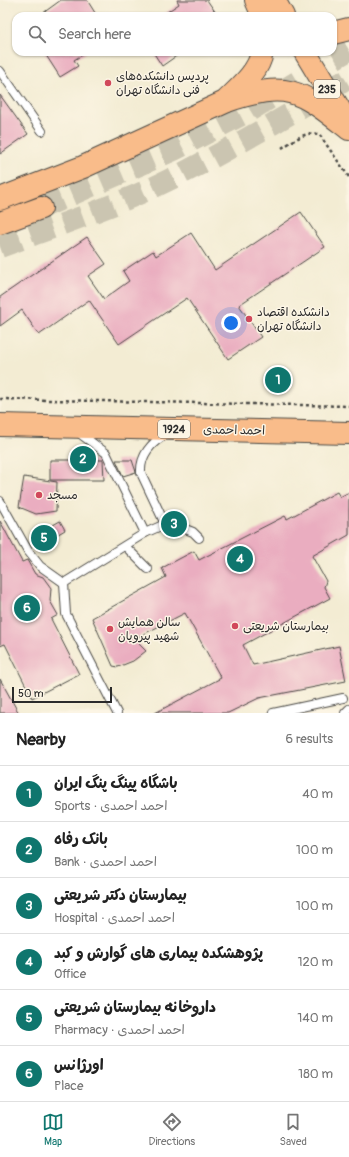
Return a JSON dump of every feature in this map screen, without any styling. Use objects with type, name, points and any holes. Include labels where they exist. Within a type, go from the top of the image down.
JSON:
[{"type":"main road","points":[[256,0],[261,12]]},
{"type":"main road","points":[[274,0],[281,12]]},
{"type":"main road","points":[[337,32],[349,28]]},
{"type":"main road","points":[[225,102],[243,85],[254,70],[260,56]]},
{"type":"main road","name":"235","points":[[307,56],[349,125]]},
{"type":"main road","points":[[0,200],[90,164],[225,102],[269,90],[291,91],[305,97],[349,129]]},
{"type":"main road","points":[[0,223],[41,208]]},
{"type":"main road","name":"احمد احمدی","points":[[0,425],[349,433]]},
{"type":"lane","points":[[0,72],[42,131]]},
{"type":"lane","points":[[70,427],[106,453],[145,533]]},
{"type":"lane","points":[[165,524],[141,473],[141,467],[147,450],[160,437],[178,429]]},
{"type":"lane","points":[[0,501],[28,551],[40,566],[64,583]]},
{"type":"lane","points":[[64,583],[126,547],[145,533],[165,524],[175,525],[193,532],[199,538]]},
{"type":"lane","points":[[126,547],[148,569]]},
{"type":"lane","points":[[64,583],[66,614],[117,713]]},
{"type":"lane","points":[[273,713],[343,698]]},
{"type":"lane","points":[[345,713],[349,709]]},
{"type":"path","points":[[282,148],[306,134],[313,132],[319,134],[349,178]]},
{"type":"path","points":[[0,399],[349,406]]},
{"type":"building","points":[[61,0],[87,0],[94,12],[44,12]]},
{"type":"building","points":[[177,0],[207,0],[215,12],[167,12],[179,4]]},
{"type":"building","points":[[47,56],[80,56],[74,60],[78,66],[60,77]]},
{"type":"building","points":[[156,56],[176,56],[162,66]]},
{"type":"building","points":[[0,95],[28,134],[0,154]]},
{"type":"building","points":[[301,212],[325,247],[239,305],[261,337],[228,359],[187,298],[119,344],[89,300],[39,335],[22,310],[0,326],[0,297],[87,237],[106,264],[88,276],[104,299],[129,281],[123,271],[153,251],[156,256],[191,233],[215,270]]},
{"type":"building","points":[[50,460],[103,460],[104,480],[50,480]]},
{"type":"building","points":[[116,460],[132,460],[136,472],[123,476]]},
{"type":"building","name":"مسجد","points":[[24,477],[57,482],[56,511],[36,514],[19,507]]},
{"type":"building","name":"بیمارستان شریعتی","points":[[337,492],[340,497],[349,492],[349,535],[312,556],[326,581],[324,587],[330,598],[243,645],[253,665],[339,646],[346,681],[259,698],[228,713],[155,713],[221,678],[185,613],[134,639],[146,651],[133,661],[118,667],[113,666],[92,618],[166,577],[162,568],[194,551],[199,560],[285,516],[287,519]]},
{"type":"building","points":[[0,521],[22,562],[27,560],[35,574],[43,577],[51,588],[50,601],[58,615],[51,619],[79,674],[32,698],[5,644],[0,646]]},
{"type":"building","points":[[60,521],[65,530],[38,546],[32,537]]},
{"type":"building","points":[[0,679],[17,710],[19,713],[0,713]]},
{"type":"tunnel","points":[[41,208],[174,150],[249,111],[349,50]]},
{"type":"tunnel","points":[[0,247],[111,206],[175,177],[263,129],[349,78]]},
{"type":"place","name":"پردیس دانشکده‌های فنی دانشگاه تهران","points":[[108,83]]},
{"type":"place","name":"دانشکده اقتصاد دانشگاه تهران","points":[[249,319]]},
{"type":"place","name":"باشگاه پینگ پنگ ایران","points":[[278,380]]},
{"type":"place","name":"بانک رفاه","points":[[83,459]]},
{"type":"place","name":"مسجد","points":[[39,495]]},
{"type":"place","name":"بیمارستان دکتر شریعتی","points":[[174,524]]},
{"type":"place","name":"داروخانه بیمارستان شریعتی","points":[[44,538]]},
{"type":"place","name":"پژوهشکده بیماری های گوارش و کبد","points":[[240,559]]},
{"type":"place","name":"اورژانس","points":[[27,608]]},
{"type":"place","name":"بیمارستان شریعتی","points":[[235,626]]},
{"type":"place","name":"سالن همایش شهید پیرویان","points":[[110,629]]}]
